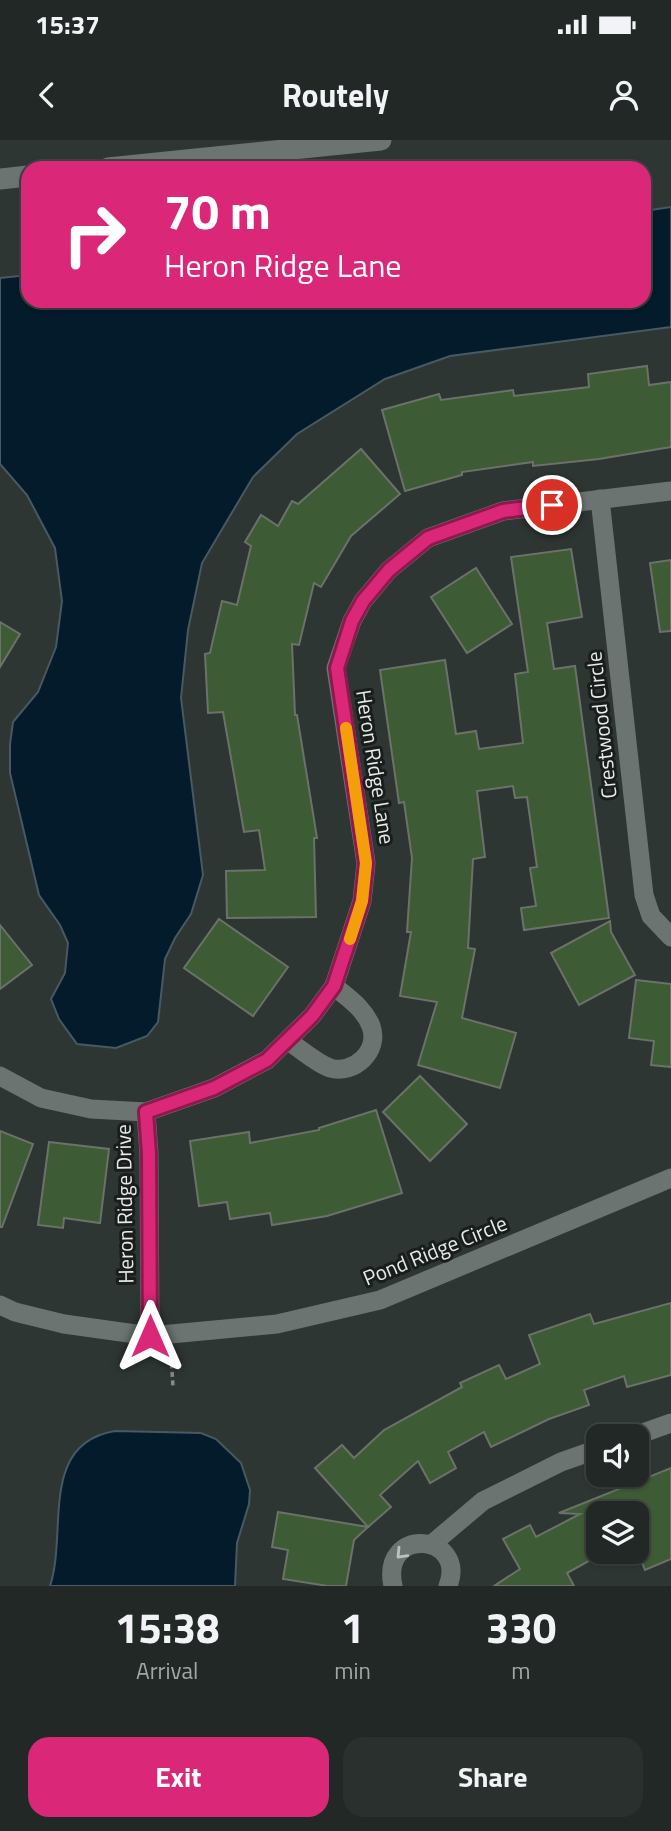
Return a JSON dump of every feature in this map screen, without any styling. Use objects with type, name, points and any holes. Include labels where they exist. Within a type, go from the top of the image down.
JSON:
[{"type":"street","points":[[176,161],[381,140]]},
{"type":"street","points":[[0,179],[21,177]]},
{"type":"street","name":"Heron Ridge Lane","points":[[0,1076],[41,1098],[91,1109],[146,1112],[214,1088],[267,1060],[312,1016],[334,986],[362,901],[366,863],[337,668],[352,621],[363,601],[389,570],[428,538],[503,511],[671,491]]},
{"type":"street","name":"Crestwood Circle","points":[[600,499],[644,895],[651,916],[671,937]]},
{"type":"street","points":[[288,1041],[328,1067],[346,1071],[358,1065],[370,1049],[372,1029],[362,1009],[334,986]]},
{"type":"street","name":"Heron Ridge Drive","points":[[146,1112],[149,1154],[150,1336]]},
{"type":"street","name":"Pond Ridge Circle","points":[[0,1305],[15,1312],[64,1324],[150,1336],[277,1324],[380,1300],[671,1178]]},
{"type":"street","points":[[649,1431],[671,1423]]},
{"type":"street","points":[[432,1545],[483,1501],[561,1462],[586,1453]]},
{"type":"street","points":[[393,1586],[391,1574],[399,1552],[420,1543],[432,1545],[442,1551],[449,1560],[452,1572],[449,1586]]},
{"type":"path","points":[[171,1354],[173,1387]]},
{"type":"water","points":[[671,207],[671,327],[450,356],[385,379],[297,434],[253,477],[202,563],[188,630],[181,698],[203,875],[191,914],[165,959],[158,1022],[147,1036],[116,1048],[77,1044],[59,1019],[51,999],[65,973],[68,943],[60,925],[39,895],[10,773],[13,722],[38,692],[56,647],[62,601],[55,548],[27,495],[0,464],[0,278],[21,276],[21,308],[651,308],[651,210]]},
{"type":"water","points":[[115,1431],[201,1433],[216,1439],[241,1463],[250,1490],[249,1504],[237,1543],[235,1586],[50,1586],[55,1564],[60,1493],[65,1472],[75,1453],[91,1439]]},
{"type":"building","points":[[647,366],[649,385],[671,382],[671,447],[599,459],[533,466],[533,462],[462,472],[462,475],[405,491],[382,410],[439,394],[441,400],[513,390],[514,396],[589,387],[588,374]]},
{"type":"building","points":[[361,449],[400,494],[351,536],[321,587],[314,583],[299,645],[292,644],[295,715],[317,838],[314,838],[316,917],[227,918],[226,871],[265,870],[259,830],[244,832],[223,712],[208,713],[205,654],[210,653],[222,601],[237,605],[251,546],[245,542],[261,515],[278,526],[292,501],[298,504]]},
{"type":"building","points":[[571,549],[582,617],[547,623],[554,669],[575,666],[609,918],[524,930],[521,908],[536,906],[530,868],[537,867],[527,797],[515,798],[513,786],[477,791],[485,857],[473,859],[468,948],[475,949],[462,1018],[516,1033],[500,1088],[418,1065],[437,1002],[400,996],[411,932],[407,932],[412,858],[404,802],[399,803],[380,670],[445,660],[456,734],[476,731],[479,749],[523,743],[515,674],[528,672],[511,557]]},
{"type":"building","points":[[671,560],[671,631],[660,632],[650,563]]},
{"type":"building","points":[[476,568],[512,624],[467,653],[431,597]]},
{"type":"building","points":[[0,622],[20,634],[0,667]]},
{"type":"building","points":[[219,919],[288,967],[253,1016],[184,968]]},
{"type":"building","points":[[610,921],[611,932],[635,975],[579,1005],[551,953]]},
{"type":"building","points":[[0,925],[32,965],[0,989]]},
{"type":"building","points":[[636,980],[671,984],[671,1067],[651,1065],[654,1041],[629,1038]]},
{"type":"building","points":[[420,1076],[467,1124],[430,1161],[383,1112]]},
{"type":"building","points":[[376,1110],[402,1193],[327,1216],[272,1225],[270,1213],[230,1219],[227,1202],[199,1206],[190,1141],[249,1132],[250,1143],[319,1130]]},
{"type":"building","points":[[0,1131],[33,1144],[2,1227],[0,1227]]},
{"type":"building","points":[[49,1142],[109,1149],[100,1223],[64,1218],[63,1228],[38,1225]]},
{"type":"building","points":[[671,1303],[671,1375],[627,1387],[624,1376],[584,1390],[589,1405],[549,1419],[491,1447],[484,1432],[448,1452],[456,1468],[430,1483],[418,1461],[380,1495],[391,1507],[368,1527],[315,1468],[342,1445],[354,1458],[384,1430],[462,1387],[460,1383],[499,1365],[506,1379],[540,1364],[529,1335],[590,1314],[594,1324]]},
{"type":"building","points":[[671,1468],[671,1559],[645,1570],[643,1564],[649,1564],[649,1501],[589,1501],[624,1487],[649,1487],[649,1477]]},
{"type":"building","points":[[586,1502],[586,1563],[567,1573],[574,1586],[494,1586],[520,1569],[503,1539],[530,1525],[536,1537],[580,1514],[559,1513]]},
{"type":"building","points":[[278,1512],[368,1527],[354,1540],[346,1586],[283,1579],[288,1550],[272,1547]]},
{"type":"slow traffic","points":[[346,728],[366,863],[362,901],[350,939]]},
{"type":"route","points":[[150,1336],[149,1154],[146,1112],[214,1088],[247,1072],[267,1060],[288,1041],[312,1016],[334,986],[362,901],[366,863],[363,833],[337,668],[352,621],[363,601],[389,570],[428,538],[503,511],[552,505]]}]
